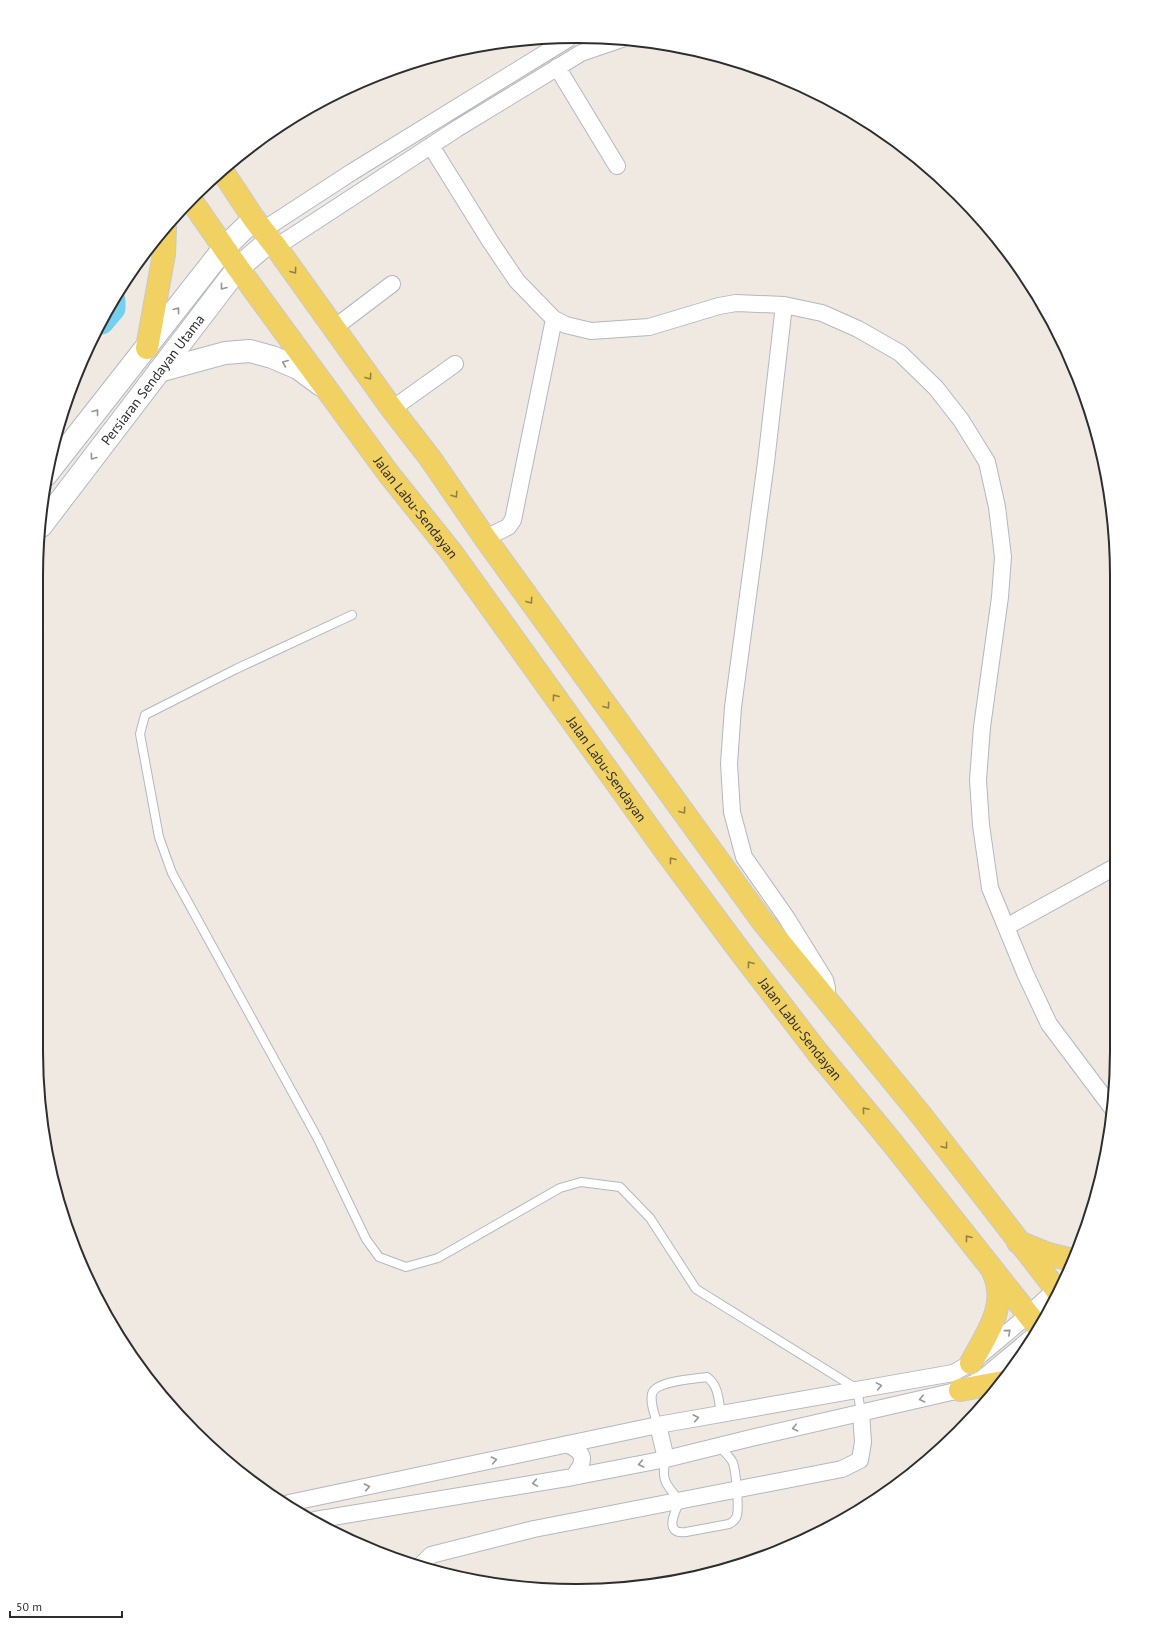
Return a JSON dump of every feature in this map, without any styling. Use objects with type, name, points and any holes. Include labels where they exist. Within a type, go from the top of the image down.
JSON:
[{"type":"main road","points":[[225,175],[392,409],[430,458],[485,538],[764,922],[921,1115],[1018,1242],[1055,1286]]},
{"type":"main road","name":"Jalan Labu-Sendayan","points":[[194,205],[388,474],[452,553],[660,843],[744,956],[818,1053],[890,1140],[1033,1321]]},
{"type":"main road","name":"Persiaran Sendayan Utama","points":[[55,464],[224,248],[266,234]]},
{"type":"main road","name":"Persiaran Sendayan Utama","points":[[47,519],[238,268],[266,234]]},
{"type":"main road","points":[[147,348],[164,254],[165,238]]},
{"type":"main road","points":[[159,371],[225,353],[250,352],[272,357],[298,368],[330,392]]},
{"type":"main road","points":[[1018,1242],[1043,1252],[1067,1259]]},
{"type":"main road","points":[[971,1363],[998,1310],[1000,1296],[998,1283],[992,1269]]},
{"type":"main road","points":[[960,1390],[993,1384]]},
{"type":"street","points":[[266,234],[352,172],[561,43]]},
{"type":"street","points":[[266,234],[431,146],[581,53],[608,44]]},
{"type":"street","points":[[557,67],[617,166]]},
{"type":"street","points":[[431,146],[490,241],[517,281],[554,319],[566,326],[590,331],[649,327],[719,306],[736,303],[784,305],[822,313],[858,329],[900,353],[936,388],[961,420],[987,462],[997,507],[1003,557],[1000,597],[982,727],[978,780],[981,825],[990,888],[1024,973],[1049,1024],[1107,1101]]},
{"type":"street","points":[[334,328],[392,284]]},
{"type":"street","points":[[784,305],[766,462],[733,707],[729,764],[732,812],[744,857],[786,917],[827,983],[826,999]]},
{"type":"street","points":[[485,538],[508,527],[513,520],[554,319]]},
{"type":"street","points":[[392,409],[455,364]]},
{"type":"street","points":[[1006,927],[1110,869]]},
{"type":"street","points":[[293,1502],[658,1425],[953,1373],[971,1363],[1033,1321],[1043,1309]]},
{"type":"street","points":[[322,1519],[573,1477],[666,1459],[861,1412],[960,1390],[983,1378],[1020,1347]]},
{"type":"street","points":[[424,1562],[432,1555],[520,1532],[842,1469],[860,1460],[863,1442],[861,1412]]},
{"type":"street","points":[[658,1425],[666,1459]]},
{"type":"street","points":[[567,1444],[578,1449],[582,1458],[581,1466],[573,1477]]},
{"type":"lane","points":[[352,615],[236,669],[145,715],[140,734],[159,837],[172,873],[318,1139],[366,1239],[379,1257],[406,1267],[438,1258],[560,1188],[581,1182],[620,1187],[650,1218],[696,1289],[857,1390],[861,1412]]},
{"type":"lane","points":[[658,1425],[652,1406],[652,1395],[654,1389],[662,1384],[707,1377],[713,1381],[716,1388],[721,1413]]},
{"type":"lane","points":[[666,1459],[663,1476],[667,1486],[680,1501],[672,1518],[672,1524],[675,1530],[680,1533],[729,1524],[733,1522],[738,1510],[735,1469],[732,1461],[719,1446]]}]
